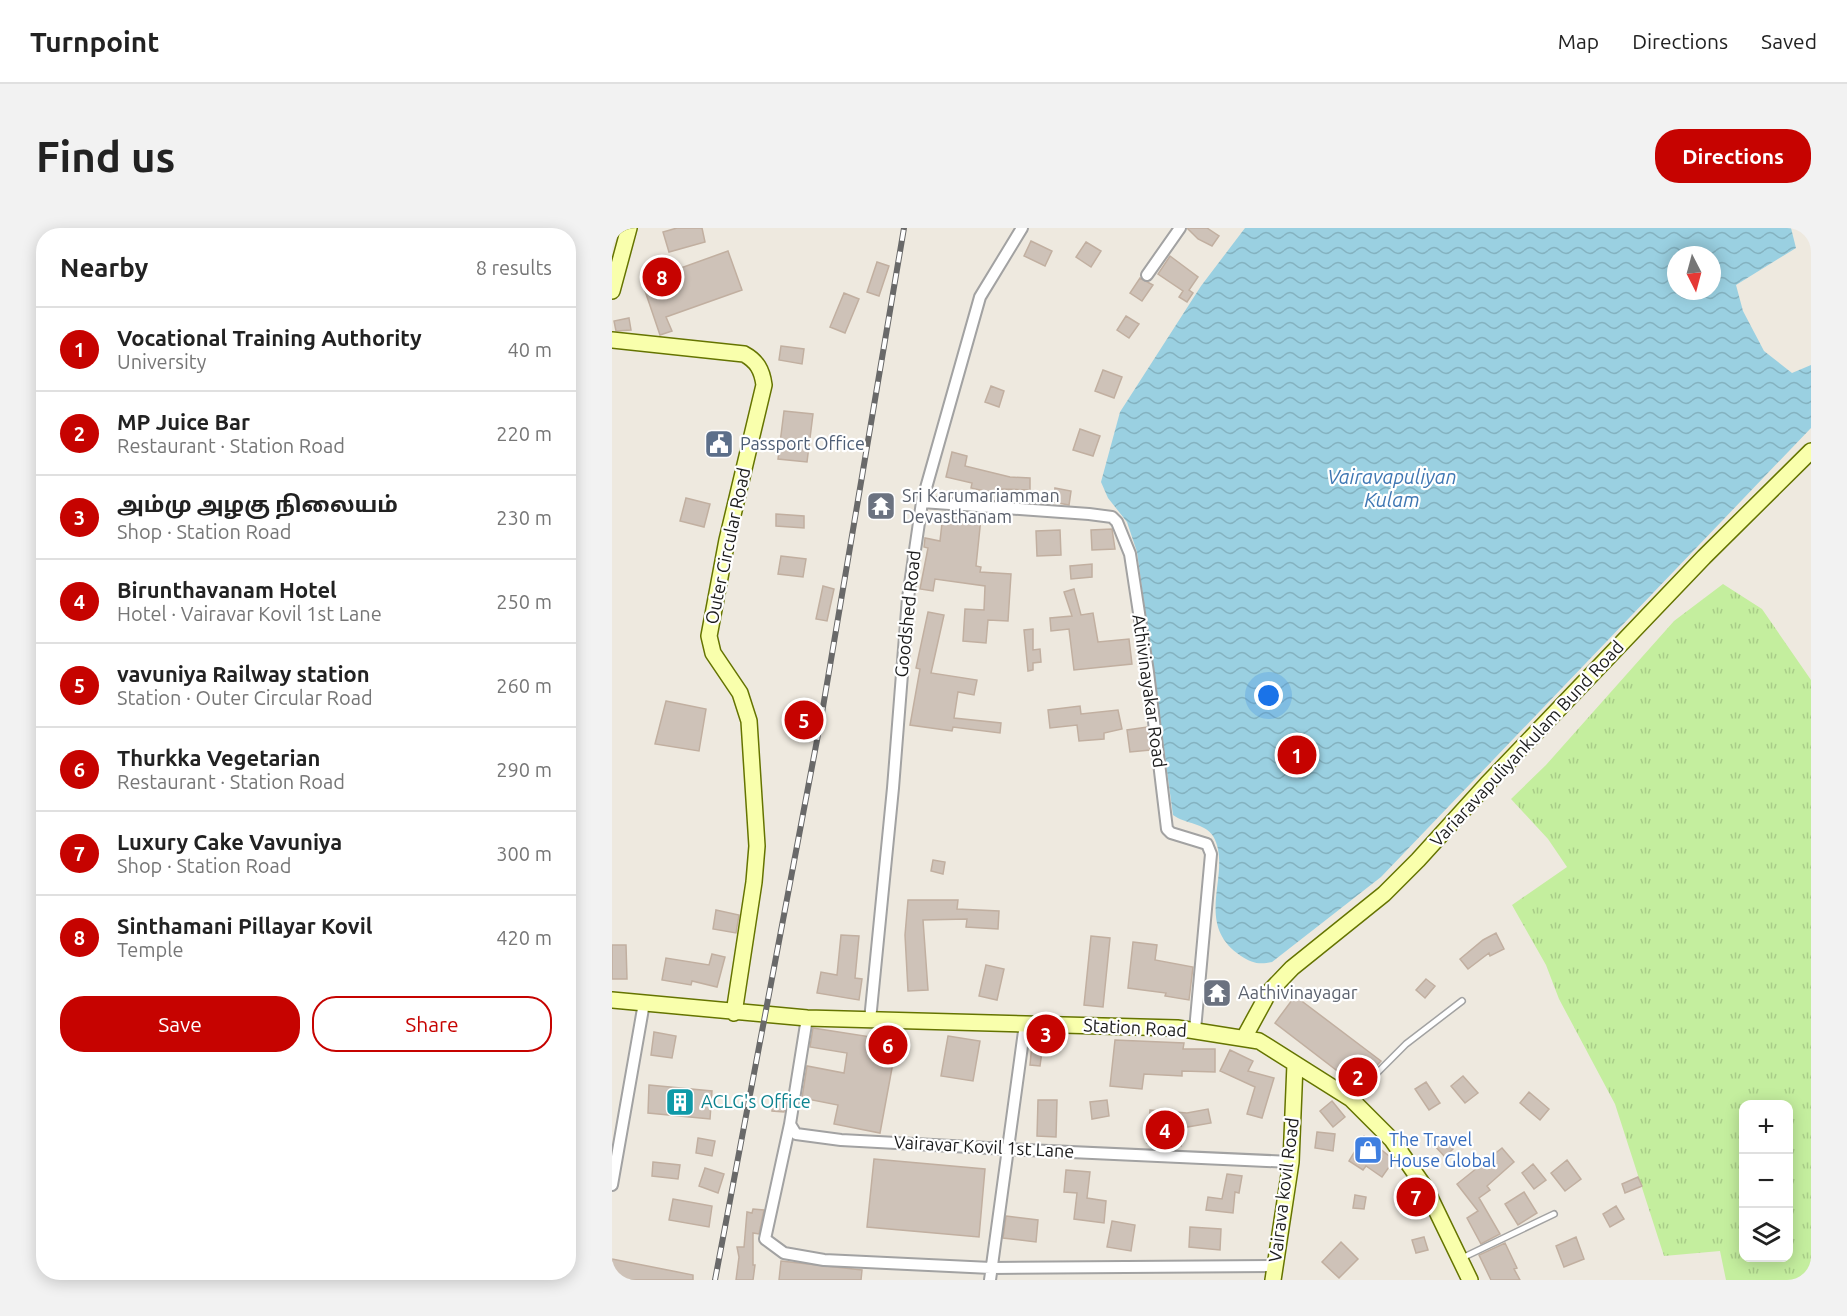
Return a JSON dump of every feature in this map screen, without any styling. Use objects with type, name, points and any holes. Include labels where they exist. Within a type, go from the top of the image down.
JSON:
[{"type":"street","points":[[612,291],[628,228]]},
{"type":"street","name":"Goodshed Road","points":[[870,1020],[893,788],[908,598],[922,502],[980,297],[1022,228]]},
{"type":"street","points":[[1147,275],[1180,228]]},
{"type":"street","name":"Outer Circular Road","points":[[612,340],[744,354],[754,359],[762,372],[764,385],[727,540],[709,636],[713,653],[740,693],[749,721],[756,846],[754,882],[734,1013]]},
{"type":"street","name":"Variaravapuliyankulam Bund Road","points":[[1245,1036],[1269,992],[1292,968],[1384,894],[1412,867],[1696,566],[1811,451]]},
{"type":"street","name":"Athivinayakar Road","points":[[922,502],[1089,513],[1112,517],[1121,527],[1130,554],[1148,672],[1167,829],[1171,833],[1207,844],[1211,854],[1195,1030]]},
{"type":"street","name":"Station Road","points":[[612,1000],[807,1018],[1195,1030],[1245,1036],[1259,1041],[1350,1099],[1392,1140],[1426,1189],[1470,1280]]},
{"type":"street","points":[[612,1185],[644,1004]]},
{"type":"street","points":[[807,1018],[790,1125],[765,1239],[784,1253],[824,1260],[991,1274],[1274,1273]]},
{"type":"street","points":[[991,1274],[1025,1024]]},
{"type":"street","name":"Vairava kovil Road","points":[[1274,1273],[1291,1162],[1295,1064]]},
{"type":"street","name":"Vairavar Kovil 1st Lane","points":[[790,1125],[796,1134],[810,1137],[1291,1162]]},
{"type":"lane","points":[[1350,1099],[1406,1044],[1462,1000]]},
{"type":"lane","points":[[1460,1258],[1554,1214]]},
{"type":"green space","points":[[1723,584],[1762,609],[1811,680],[1811,1280],[1726,1280],[1720,1251],[1664,1256],[1615,1104],[1559,999],[1546,965],[1512,905],[1567,867],[1548,839],[1511,799],[1546,765],[1674,621]]},
{"type":"water","name":"Vairavapuliyan Kulam","points":[[1245,228],[1791,228],[1796,248],[1736,285],[1743,311],[1764,351],[1792,373],[1811,365],[1811,428],[1381,877],[1272,962],[1252,962],[1226,943],[1218,928],[1216,913],[1219,865],[1218,850],[1213,836],[1205,828],[1173,815],[1137,552],[1127,522],[1108,498],[1101,482],[1120,412],[1201,286]]},
{"type":"building","points":[[677,228],[702,228],[705,242],[669,252],[663,232]]},
{"type":"building","points":[[1187,228],[1207,228],[1219,236],[1212,246],[1198,239]]},
{"type":"building","points":[[1031,241],[1052,251],[1045,266],[1024,256]]},
{"type":"building","points":[[1086,242],[1101,251],[1091,267],[1076,257]]},
{"type":"building","points":[[728,251],[742,290],[666,317],[672,331],[660,335],[642,282]]},
{"type":"building","points":[[1170,256],[1198,277],[1189,290],[1193,293],[1187,302],[1179,297],[1183,291],[1158,274]]},
{"type":"building","points":[[877,262],[889,266],[879,296],[867,292]]},
{"type":"building","points":[[1140,278],[1153,285],[1142,301],[1130,293]]},
{"type":"building","points":[[844,293],[859,299],[845,333],[830,327]]},
{"type":"building","points":[[1126,316],[1139,324],[1129,338],[1117,330]]},
{"type":"building","points":[[629,318],[631,330],[616,331],[614,321]]},
{"type":"building","points":[[781,346],[804,349],[802,364],[779,360]]},
{"type":"building","points":[[1103,370],[1122,377],[1114,398],[1095,391]]},
{"type":"building","points":[[991,386],[1004,391],[999,407],[985,402]]},
{"type":"building","points":[[784,411],[813,414],[807,462],[778,459]]},
{"type":"building","points":[[1080,429],[1100,436],[1093,456],[1073,450]]},
{"type":"building","points":[[952,452],[967,456],[965,466],[1010,477],[1030,478],[1030,490],[998,489],[997,494],[971,488],[972,483],[946,477]]},
{"type":"building","points":[[1055,488],[1071,491],[1069,505],[1053,502]]},
{"type":"building","points":[[686,498],[710,504],[704,527],[680,521]]},
{"type":"building","points":[[776,514],[804,516],[804,528],[776,526]]},
{"type":"building","points":[[943,514],[981,518],[976,566],[981,567],[980,572],[1011,574],[1008,621],[988,620],[986,643],[963,641],[965,609],[984,610],[985,586],[935,579],[933,591],[920,589],[928,548],[924,547],[925,538],[940,541]]},
{"type":"building","points":[[1112,529],[1115,549],[1092,550],[1091,530]]},
{"type":"building","points":[[1060,530],[1061,555],[1037,556],[1036,531]]},
{"type":"building","points":[[781,556],[806,559],[803,577],[778,574]]},
{"type":"building","points":[[1092,564],[1092,577],[1071,579],[1070,566]]},
{"type":"building","points":[[823,586],[834,589],[827,621],[816,619]]},
{"type":"building","points":[[1074,589],[1081,615],[1093,613],[1098,642],[1129,639],[1132,664],[1074,670],[1069,629],[1051,631],[1050,618],[1072,616],[1064,592]]},
{"type":"building","points":[[928,612],[944,615],[931,673],[977,680],[974,695],[958,692],[954,718],[1001,723],[1000,733],[953,727],[952,731],[910,725],[920,669],[916,668]]},
{"type":"building","points":[[1033,629],[1033,650],[1040,649],[1041,662],[1033,663],[1033,670],[1028,671],[1024,630]]},
{"type":"building","points":[[666,701],[706,709],[699,751],[655,744]]},
{"type":"building","points":[[1080,706],[1081,714],[1118,710],[1122,729],[1104,733],[1104,739],[1079,741],[1077,725],[1050,728],[1048,710]]},
{"type":"building","points":[[1147,727],[1150,750],[1130,752],[1127,730]]},
{"type":"building","points":[[933,860],[945,862],[943,874],[931,871]]},
{"type":"building","points":[[908,900],[958,900],[957,909],[999,911],[998,929],[966,927],[967,919],[923,920],[928,990],[908,991],[905,935]]},
{"type":"building","points":[[716,910],[739,915],[736,933],[713,929]]},
{"type":"building","points":[[1496,933],[1504,949],[1490,956],[1489,953],[1468,969],[1460,959],[1483,940]]},
{"type":"building","points":[[841,935],[859,936],[855,978],[862,979],[859,1000],[817,993],[821,972],[837,975]]},
{"type":"building","points":[[1091,936],[1110,938],[1103,1007],[1084,1005]]},
{"type":"building","points":[[1133,942],[1157,945],[1155,960],[1193,967],[1189,1000],[1165,996],[1166,993],[1128,988]]},
{"type":"building","points":[[612,945],[626,945],[627,979],[612,979]]},
{"type":"building","points":[[712,954],[725,957],[717,987],[692,981],[691,985],[662,980],[666,958],[709,965]]},
{"type":"building","points":[[986,965],[1004,969],[997,1000],[979,996]]},
{"type":"building","points":[[1426,979],[1435,986],[1425,998],[1416,990]]},
{"type":"building","points":[[1295,996],[1381,1061],[1357,1086],[1275,1023]]},
{"type":"building","points":[[813,1028],[897,1041],[880,1133],[834,1124],[838,1105],[802,1098],[807,1066],[844,1073],[847,1053],[810,1047]]},
{"type":"building","points":[[654,1032],[676,1036],[672,1058],[651,1055]]},
{"type":"building","points":[[948,1036],[980,1041],[973,1081],[941,1076]]},
{"type":"building","points":[[1115,1040],[1184,1043],[1183,1049],[1215,1049],[1215,1072],[1182,1071],[1182,1076],[1144,1074],[1142,1089],[1110,1086]]},
{"type":"building","points":[[1032,1043],[1043,1044],[1040,1066],[1030,1065]]},
{"type":"building","points":[[1230,1050],[1253,1061],[1248,1071],[1274,1078],[1262,1118],[1247,1114],[1255,1087],[1220,1071]]},
{"type":"building","points":[[1463,1076],[1478,1093],[1465,1103],[1451,1086]]},
{"type":"building","points":[[1426,1082],[1440,1103],[1429,1110],[1415,1089]]},
{"type":"building","name":"ACLG's Office","points":[[649,1085],[712,1091],[710,1119],[648,1113]]},
{"type":"building","points":[[1529,1092],[1549,1109],[1540,1120],[1520,1103]]},
{"type":"building","points":[[773,1099],[786,1101],[784,1112],[772,1111]]},
{"type":"building","points":[[1038,1100],[1057,1100],[1056,1137],[1037,1136]]},
{"type":"building","points":[[1107,1100],[1109,1116],[1092,1119],[1090,1102]]},
{"type":"building","points":[[1332,1101],[1345,1117],[1333,1127],[1320,1111]]},
{"type":"building","points":[[1208,1109],[1211,1123],[1182,1128],[1181,1146],[1147,1143],[1150,1110],[1187,1113]]},
{"type":"building","points":[[1317,1132],[1335,1134],[1333,1151],[1315,1148]]},
{"type":"building","points":[[1364,1136],[1394,1160],[1382,1177],[1366,1166],[1363,1170],[1349,1161]]},
{"type":"building","points":[[1441,1136],[1453,1149],[1445,1157],[1433,1144]]},
{"type":"building","points":[[698,1138],[715,1141],[712,1156],[696,1153]]},
{"type":"building","points":[[1502,1148],[1514,1162],[1487,1186],[1490,1190],[1479,1198],[1500,1234],[1481,1244],[1467,1218],[1478,1211],[1457,1184]]},
{"type":"building","points":[[874,1159],[985,1169],[979,1237],[867,1227]]},
{"type":"building","points":[[1567,1160],[1581,1179],[1565,1191],[1551,1173]]},
{"type":"building","points":[[653,1162],[680,1165],[678,1179],[652,1176]]},
{"type":"building","points":[[1533,1164],[1546,1180],[1534,1189],[1522,1173]]},
{"type":"building","points":[[705,1168],[724,1174],[718,1193],[699,1186]]},
{"type":"building","points":[[1066,1170],[1090,1172],[1087,1198],[1106,1201],[1104,1223],[1074,1219],[1077,1193],[1064,1192]]},
{"type":"building","points":[[1227,1174],[1242,1176],[1239,1193],[1235,1192],[1233,1213],[1206,1210],[1208,1197],[1222,1199]]},
{"type":"building","points":[[1638,1177],[1642,1186],[1625,1193],[1622,1184]]},
{"type":"building","points":[[1524,1192],[1537,1213],[1518,1225],[1505,1204]]},
{"type":"building","points":[[1355,1195],[1366,1197],[1364,1209],[1353,1208]]},
{"type":"building","points":[[673,1199],[712,1206],[709,1227],[669,1220]]},
{"type":"building","points":[[1616,1206],[1624,1219],[1610,1227],[1603,1214]]},
{"type":"building","points":[[753,1209],[764,1210],[759,1234],[753,1233],[753,1265],[755,1265],[753,1280],[736,1280],[739,1257],[737,1247],[744,1247],[747,1212],[752,1213]]},
{"type":"building","points":[[1006,1216],[1038,1220],[1036,1242],[1003,1238]]},
{"type":"building","points":[[1112,1221],[1135,1225],[1131,1251],[1107,1247]]},
{"type":"building","points":[[1190,1227],[1221,1229],[1220,1250],[1189,1247]]},
{"type":"building","points":[[1424,1237],[1428,1250],[1416,1253],[1412,1240]]},
{"type":"building","points":[[1576,1237],[1584,1259],[1564,1267],[1556,1246]]},
{"type":"building","points":[[1341,1242],[1358,1259],[1339,1278],[1322,1262]]},
{"type":"building","points":[[1505,1243],[1520,1280],[1491,1280],[1479,1255]]},
{"type":"building","points":[[612,1259],[693,1275],[693,1280],[612,1280]]},
{"type":"building","points":[[781,1261],[862,1270],[861,1280],[779,1280]]},
{"type":"railway","points":[[715,1280],[821,719],[904,228]]},
{"type":"place","name":"Sinthamani Pillayar Kovil","points":[[662,277]]},
{"type":"place","name":"Passport Office","points":[[719,444]]},
{"type":"place","name":"Sri Karumariamman Devasthanam","points":[[881,506]]},
{"type":"place","name":"vavuniya Railway station","points":[[804,720]]},
{"type":"place","name":"Vocational Training Authority","points":[[1297,755]]},
{"type":"place","name":"Aathivinayagar","points":[[1217,993]]},
{"type":"place","name":"அம்மு அழகு நிலையம்","points":[[1046,1034]]},
{"type":"place","name":"Thurkka Vegetarian","points":[[888,1045]]},
{"type":"place","name":"MP Juice Bar","points":[[1358,1077]]},
{"type":"place","name":"ACLG's Office","points":[[680,1102]]},
{"type":"place","name":"Birunthavanam Hotel","points":[[1165,1130]]},
{"type":"place","name":"The Travel House Global","points":[[1368,1150]]},
{"type":"place","name":"Luxury Cake Vavuniya","points":[[1416,1197]]}]
